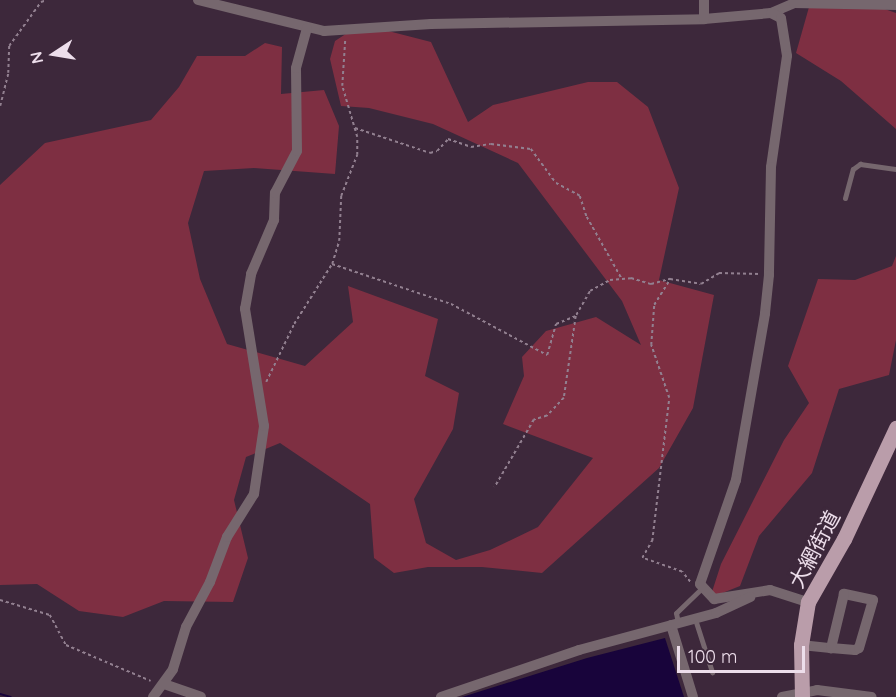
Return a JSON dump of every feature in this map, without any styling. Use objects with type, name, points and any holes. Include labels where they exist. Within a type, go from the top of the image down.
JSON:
[{"type":"main road","name":"大網街道","points":[[801,695],[801,645],[808,602],[844,539],[896,428]]},
{"type":"street","points":[[198,0],[308,28],[346,31],[431,24],[704,19],[771,13],[794,3],[896,5]]},
{"type":"street","points":[[704,0],[704,19]]},
{"type":"street","points":[[771,13],[782,18],[787,56],[771,167],[770,275],[736,480],[715,548],[701,574],[701,589],[714,599],[781,590],[808,602]]},
{"type":"street","points":[[153,697],[173,669],[186,627],[210,582],[227,537],[254,494],[263,450],[260,396],[248,336],[247,295],[256,260],[274,220],[275,193],[297,152],[296,68],[308,28]]},
{"type":"street","points":[[441,697],[579,650],[695,619],[737,605],[759,592]]},
{"type":"street","points":[[801,645],[831,648],[860,648],[873,600],[844,594],[831,648]]},
{"type":"street","points":[[675,624],[693,697]]},
{"type":"street","points":[[164,684],[201,697]]},
{"type":"street","points":[[782,697],[833,690],[872,697]]},
{"type":"lane","points":[[846,198],[853,169],[860,164],[896,169]]},
{"type":"lane","points":[[675,624],[676,613],[701,589]]},
{"type":"lane","points":[[695,619],[712,672]]},
{"type":"path","points":[[0,105],[8,74],[9,46],[41,2],[47,0]]},
{"type":"path","points":[[260,396],[294,324],[332,264],[339,241],[342,196],[357,155],[354,127],[342,86],[346,31]]},
{"type":"path","points":[[354,127],[430,153],[437,151],[448,139],[471,147],[491,144],[531,149],[556,183],[580,196],[587,217],[622,279]]},
{"type":"path","points":[[332,264],[451,304],[547,355],[556,324],[576,316]]},
{"type":"path","points":[[495,487],[534,420],[547,416],[564,398],[576,316],[590,291],[610,280],[622,279],[651,284],[670,279],[701,284],[719,273],[770,275]]},
{"type":"path","points":[[670,279],[654,304],[651,345],[669,398],[652,542],[642,558],[682,573],[701,589]]},
{"type":"path","points":[[0,600],[50,615],[66,645],[164,684]]},
{"type":"shaded area","points":[[811,0],[859,0],[896,13],[896,129],[841,81],[796,53]]},
{"type":"shaded area","points":[[361,24],[431,42],[468,122],[493,105],[588,82],[617,82],[648,107],[679,188],[659,280],[714,295],[693,408],[659,468],[542,573],[482,567],[428,567],[394,573],[374,558],[370,504],[280,443],[246,457],[234,500],[248,558],[233,602],[164,601],[123,617],[79,611],[37,584],[0,585],[0,185],[45,143],[151,120],[179,87],[197,56],[245,56],[265,43],[282,47],[281,94],[324,90],[339,126],[335,174],[254,168],[204,171],[188,223],[200,279],[227,344],[305,366],[353,322],[348,286],[438,319],[425,376],[459,393],[453,429],[414,499],[426,543],[456,560],[490,550],[538,527],[593,458],[503,424],[524,376],[522,357],[546,331],[596,317],[641,345],[622,301],[518,163],[433,124],[369,108],[341,106],[330,59],[335,41]]},
{"type":"shaded area","points":[[896,256],[896,340],[889,375],[839,389],[812,473],[759,536],[740,586],[710,598],[721,564],[784,440],[809,403],[788,366],[818,279],[855,280],[892,266]]},
{"type":"shaded area","points":[[665,638],[684,697],[462,697],[587,658]]},
{"type":"waterway","points":[[0,694],[11,697]]}]
